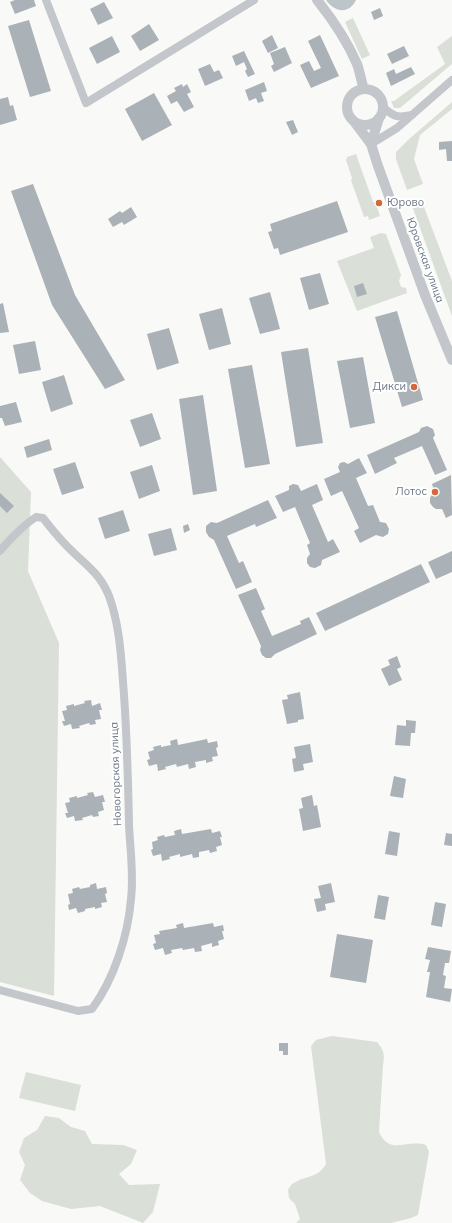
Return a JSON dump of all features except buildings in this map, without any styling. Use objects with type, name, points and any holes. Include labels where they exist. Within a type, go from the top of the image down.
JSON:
[{"type":"street","points":[[46,0],[86,103],[254,0]]},
{"type":"street","points":[[317,0],[333,19],[344,38],[357,65],[364,89]]},
{"type":"street","points":[[371,144],[391,133],[452,80]]},
{"type":"street","points":[[371,144],[382,113],[382,101],[375,91],[364,89],[353,93],[349,98],[347,110],[353,120],[358,123],[369,124],[375,122],[379,118]]},
{"type":"street","points":[[383,107],[391,114],[399,117],[412,115]]},
{"type":"street","name":"Юровская улица","points":[[353,120],[371,144],[425,295],[452,360]]},
{"type":"street","name":"Новогорская улица","points":[[0,550],[11,537],[26,524],[36,517],[43,518],[61,540],[89,566],[100,579],[108,595],[114,614],[120,652],[127,751],[132,871],[131,899],[117,963],[100,999],[92,1009],[78,1011],[0,990]]},
{"type":"shaded area","points":[[326,0],[356,0],[353,5],[346,10],[341,10],[333,7]]},
{"type":"shaded area","points":[[353,18],[370,55],[362,59],[345,22]]},
{"type":"shaded area","points":[[452,36],[452,64],[400,108],[394,108],[391,101],[394,101],[445,64],[437,47]]},
{"type":"shaded area","points":[[452,102],[452,109],[420,135],[414,159],[423,184],[407,190],[396,159],[396,152]]},
{"type":"shaded area","points":[[356,154],[373,202],[376,204],[380,216],[369,220],[368,216],[364,217],[351,180],[352,178],[346,160],[347,157]]},
{"type":"shaded area","points":[[421,199],[452,281],[452,316],[411,203]]},
{"type":"shaded area","points":[[381,233],[386,234],[401,275],[399,281],[401,287],[406,288],[407,293],[357,311],[337,261],[374,248],[370,237]]},
{"type":"shaded area","points":[[0,457],[31,492],[28,571],[59,643],[54,996],[0,982]]},
{"type":"shaded area","points":[[332,1036],[377,1042],[383,1050],[384,1058],[379,1132],[383,1139],[393,1145],[426,1145],[429,1152],[418,1215],[391,1223],[296,1223],[300,1219],[295,1204],[289,1198],[288,1189],[298,1181],[319,1172],[326,1164],[311,1046],[316,1040]]},
{"type":"shaded area","points":[[26,1072],[81,1085],[75,1111],[19,1098]]},
{"type":"shaded area","points":[[45,1116],[59,1118],[71,1127],[85,1131],[92,1144],[123,1145],[137,1150],[131,1164],[119,1174],[129,1185],[160,1184],[153,1212],[143,1223],[100,1206],[71,1209],[42,1201],[30,1193],[20,1180],[25,1165],[19,1152],[24,1138],[37,1130]]},
{"type":"place","name":"Юрово","points":[[379,203]]},
{"type":"place","name":"Дикси","points":[[414,387]]},
{"type":"place","name":"Лотос","points":[[435,492]]}]
